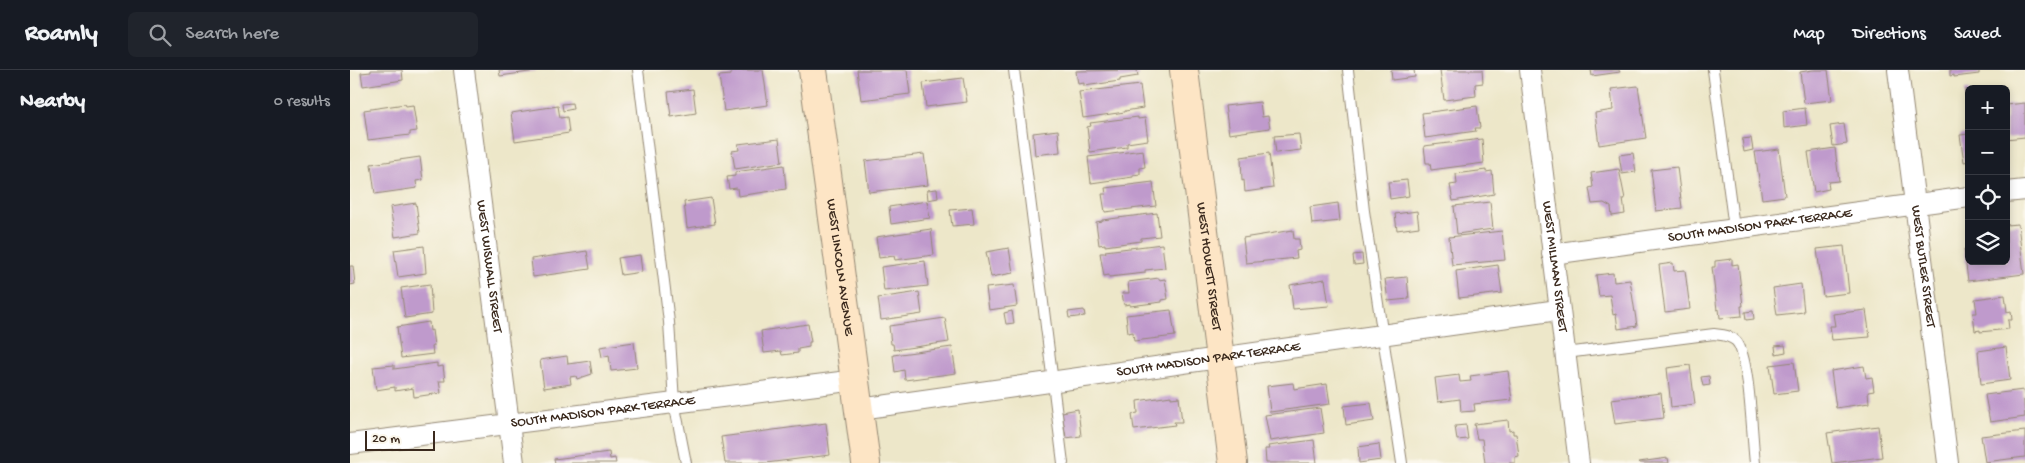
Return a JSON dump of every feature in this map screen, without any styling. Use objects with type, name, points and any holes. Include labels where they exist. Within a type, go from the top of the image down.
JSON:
[{"type":"main road","name":"WEST LINCOLN AVENUE","points":[[813,70],[866,463]]},
{"type":"main road","name":"WEST HOWETT STREET","points":[[1184,70],[1233,463]]},
{"type":"street","name":"WEST WISWALL STREET","points":[[464,70],[514,463]]},
{"type":"street","name":"WEST MILLMAN STREET","points":[[1530,70],[1558,310],[1566,353],[1579,463]]},
{"type":"street","name":"WEST BUTLER STREET","points":[[1898,70],[1948,463]]},
{"type":"street","points":[[2010,192],[2025,190]]},
{"type":"street","name":"SOUTH MADISON PARK TERRACE","points":[[1552,254],[1965,197]]},
{"type":"street","name":"SOUTH MADISON PARK TERRACE","points":[[860,409],[1558,310]]},
{"type":"street","name":"SOUTH MADISON PARK TERRACE","points":[[350,444],[510,422],[856,380]]},
{"type":"lane","points":[[638,70],[669,322],[674,402],[686,463]]},
{"type":"lane","points":[[1014,70],[1063,463]]},
{"type":"lane","points":[[1348,70],[1364,211],[1402,463]]},
{"type":"lane","points":[[1713,70],[1734,228]]},
{"type":"lane","points":[[1566,353],[1714,334],[1726,335],[1736,341],[1742,353],[1746,369],[1755,463]]},
{"type":"building","points":[[371,70],[402,70],[403,80],[363,86],[361,73],[371,72]]},
{"type":"building","points":[[499,70],[536,70],[536,71],[500,76]]},
{"type":"building","points":[[731,70],[763,70],[768,105],[724,111],[719,76],[731,75]]},
{"type":"building","points":[[857,70],[907,70],[910,94],[861,100]]},
{"type":"building","points":[[1137,70],[1138,76],[1120,79],[1120,81],[1084,86],[1084,83],[1078,84],[1076,71]]},
{"type":"building","points":[[1391,70],[1414,70],[1415,77],[1392,80]]},
{"type":"building","points":[[1440,70],[1482,70],[1483,83],[1475,84],[1476,96],[1444,100]]},
{"type":"building","points":[[1591,70],[1619,70],[1620,72],[1592,76]]},
{"type":"building","points":[[1828,70],[1832,100],[1804,103],[1800,72]]},
{"type":"building","points":[[1950,70],[1979,70],[1979,74],[1954,77],[1954,75],[1950,76]]},
{"type":"building","points":[[963,78],[967,102],[926,107],[923,83]]},
{"type":"building","points":[[1140,85],[1143,108],[1083,118],[1079,92]]},
{"type":"building","points":[[1638,86],[1646,138],[1599,145],[1595,113],[1613,110],[1611,89]]},
{"type":"building","points":[[693,89],[696,113],[671,117],[668,92]]},
{"type":"building","points":[[1260,102],[1262,117],[1268,116],[1270,128],[1229,134],[1225,106]]},
{"type":"building","points":[[572,103],[573,109],[563,111],[562,104]]},
{"type":"building","points":[[2025,103],[2025,137],[2010,139],[2010,105]]},
{"type":"building","points":[[405,104],[406,106],[413,105],[417,131],[410,132],[410,135],[368,140],[364,110]]},
{"type":"building","points":[[558,106],[560,118],[567,117],[569,133],[515,141],[511,113]]},
{"type":"building","points":[[1477,106],[1480,128],[1475,128],[1476,131],[1425,138],[1422,113]]},
{"type":"building","points":[[1805,108],[1807,125],[1784,128],[1783,111]]},
{"type":"building","points":[[1138,117],[1138,119],[1145,118],[1148,140],[1127,143],[1127,147],[1090,152],[1087,127],[1091,126],[1090,123]]},
{"type":"building","points":[[1844,124],[1847,144],[1833,146],[1830,126]]},
{"type":"building","points":[[1058,130],[1060,152],[1035,155],[1033,133]]},
{"type":"building","points":[[1299,134],[1301,150],[1276,153],[1274,136]]},
{"type":"building","points":[[1965,134],[1964,162],[1960,135]]},
{"type":"building","points":[[1751,138],[1753,150],[1744,152],[1742,139]]},
{"type":"building","points":[[779,139],[782,162],[735,169],[732,151],[739,150],[738,144]]},
{"type":"building","points":[[1482,139],[1484,163],[1431,170],[1430,163],[1426,163],[1424,146]]},
{"type":"building","points":[[1835,148],[1839,181],[1828,182],[1829,189],[1814,192],[1808,152]]},
{"type":"building","points":[[1779,149],[1785,196],[1762,199],[1755,152]]},
{"type":"building","points":[[1143,150],[1145,167],[1140,168],[1140,174],[1133,175],[1133,177],[1091,183],[1088,157]]},
{"type":"building","points":[[1269,153],[1273,188],[1245,192],[1244,180],[1242,181],[1241,157]]},
{"type":"building","points":[[1633,153],[1636,172],[1622,174],[1619,155]]},
{"type":"building","points":[[924,154],[928,185],[869,192],[865,161]]},
{"type":"building","points":[[420,157],[423,180],[416,181],[417,188],[375,194],[371,164]]},
{"type":"building","points":[[784,165],[786,189],[738,196],[737,188],[729,189],[727,177],[735,176],[735,172]]},
{"type":"building","points":[[1677,167],[1682,208],[1656,211],[1651,170]]},
{"type":"building","points":[[1619,169],[1625,199],[1623,199],[1625,214],[1612,216],[1611,207],[1604,203],[1592,204],[1589,188],[1593,187],[1591,173]]},
{"type":"building","points":[[1486,170],[1486,172],[1492,171],[1494,194],[1453,201],[1450,185],[1457,184],[1456,174]]},
{"type":"building","points":[[1407,180],[1409,196],[1390,199],[1388,182]]},
{"type":"building","points":[[1153,182],[1156,206],[1105,212],[1102,194],[1106,194],[1105,188]]},
{"type":"building","points":[[937,189],[938,198],[928,200],[927,190]]},
{"type":"building","points":[[711,198],[715,224],[687,228],[684,202]]},
{"type":"building","points":[[927,201],[930,218],[891,224],[889,207]]},
{"type":"building","points":[[1490,202],[1493,229],[1457,234],[1454,206]]},
{"type":"building","points":[[416,203],[420,233],[395,237],[390,207]]},
{"type":"building","points":[[1338,203],[1340,221],[1312,224],[1310,207]]},
{"type":"building","points":[[972,208],[974,224],[952,226],[950,210]]},
{"type":"building","points":[[1417,211],[1419,227],[1397,230],[1395,214]]},
{"type":"building","points":[[1157,213],[1160,236],[1141,238],[1141,241],[1105,246],[1105,244],[1099,245],[1096,222]]},
{"type":"building","points":[[2018,224],[2024,274],[1968,281],[1966,265],[2010,265],[2010,225]]},
{"type":"building","points":[[931,229],[934,255],[895,260],[894,256],[879,258],[876,237]]},
{"type":"building","points":[[1293,230],[1294,239],[1299,239],[1300,250],[1296,251],[1297,258],[1246,263],[1243,238]]},
{"type":"building","points":[[1502,231],[1505,260],[1452,265],[1449,237]]},
{"type":"building","points":[[1162,244],[1165,268],[1145,270],[1145,273],[1104,276],[1100,253]]},
{"type":"building","points":[[424,246],[426,273],[398,277],[394,250]]},
{"type":"building","points":[[1844,246],[1849,293],[1823,296],[1817,249]]},
{"type":"building","points":[[1009,248],[1013,273],[991,277],[986,252]]},
{"type":"building","points":[[587,251],[590,269],[533,277],[531,259]]},
{"type":"building","points":[[1362,254],[1363,264],[1354,265],[1353,255]]},
{"type":"building","points":[[640,255],[642,272],[621,275],[618,258]]},
{"type":"building","points":[[1732,259],[1732,265],[1738,264],[1743,306],[1741,306],[1742,316],[1720,318],[1719,309],[1717,310],[1712,267],[1715,267],[1715,261]]},
{"type":"building","points":[[925,261],[928,286],[884,291],[881,267]]},
{"type":"building","points":[[1673,263],[1674,271],[1685,270],[1690,309],[1665,312],[1659,265]]},
{"type":"building","points":[[1498,265],[1502,293],[1459,298],[1456,271]]},
{"type":"building","points":[[350,266],[353,266],[355,284],[350,285]]},
{"type":"building","points":[[1613,273],[1614,282],[1630,280],[1637,326],[1618,329],[1616,314],[1613,315],[1610,295],[1599,296],[1596,275]]},
{"type":"building","points":[[1407,277],[1409,299],[1388,301],[1385,279]]},
{"type":"building","points":[[1159,278],[1159,280],[1165,279],[1168,299],[1162,300],[1162,302],[1124,305],[1122,293],[1129,293],[1128,282]]},
{"type":"building","points":[[1325,279],[1329,306],[1293,309],[1290,285]]},
{"type":"building","points":[[430,284],[432,314],[405,318],[401,288]]},
{"type":"building","points":[[1801,284],[1804,312],[1777,315],[1773,288]]},
{"type":"building","points":[[1014,285],[1017,306],[989,310],[986,288]]},
{"type":"building","points":[[919,292],[922,314],[881,320],[878,298]]},
{"type":"building","points":[[2005,295],[2007,312],[2011,311],[2012,320],[2008,320],[2009,329],[1975,331],[1973,313],[1977,313],[1975,299]]},
{"type":"building","points":[[1084,310],[1085,316],[1069,318],[1068,312]]},
{"type":"building","points":[[1171,310],[1175,336],[1134,341],[1133,332],[1128,333],[1126,315]]},
{"type":"building","points":[[1866,310],[1870,337],[1832,340],[1830,326],[1835,326],[1833,314]]},
{"type":"building","points":[[1012,311],[1014,323],[1006,324],[1004,313]]},
{"type":"building","points":[[1753,311],[1754,319],[1746,320],[1745,312]]},
{"type":"building","points":[[945,318],[949,342],[894,350],[893,344],[891,344],[889,326]]},
{"type":"building","points":[[429,322],[434,346],[432,347],[433,354],[401,358],[397,327]]},
{"type":"building","points":[[808,324],[811,342],[809,342],[809,347],[798,349],[798,353],[782,355],[781,351],[764,353],[761,331]]},
{"type":"building","points":[[634,342],[637,368],[611,371],[609,355],[602,357],[600,347]]},
{"type":"building","points":[[1785,345],[1786,352],[1776,354],[1775,346]]},
{"type":"building","points":[[952,347],[956,373],[905,380],[904,370],[895,372],[893,355]]},
{"type":"building","points":[[2006,347],[2010,380],[1981,384],[1978,351]]},
{"type":"building","points":[[567,356],[568,364],[590,361],[592,374],[577,379],[576,376],[570,377],[571,384],[544,388],[540,360]]},
{"type":"building","points":[[1794,362],[1798,391],[1774,394],[1770,365]]},
{"type":"building","points":[[437,363],[437,367],[443,366],[445,381],[439,381],[441,393],[414,397],[413,388],[395,391],[395,387],[376,390],[373,367],[394,365],[394,369]]},
{"type":"building","points":[[1690,365],[1695,404],[1671,407],[1667,368]]},
{"type":"building","points":[[1864,366],[1866,378],[1872,377],[1874,391],[1868,392],[1869,403],[1836,408],[1831,371]]},
{"type":"building","points":[[1508,371],[1512,400],[1474,404],[1475,411],[1461,412],[1460,399],[1438,402],[1435,378],[1459,375],[1460,382],[1471,381],[1470,376]]},
{"type":"building","points":[[1709,376],[1710,385],[1703,386],[1701,377]]},
{"type":"building","points":[[1293,383],[1294,389],[1327,384],[1330,404],[1270,412],[1267,386]]},
{"type":"building","points":[[2023,390],[2025,417],[1990,422],[1985,395]]},
{"type":"building","points":[[1661,393],[1664,418],[1615,424],[1611,399]]},
{"type":"building","points":[[1171,396],[1171,398],[1179,397],[1182,422],[1174,422],[1175,425],[1134,430],[1132,414],[1138,413],[1137,401]]},
{"type":"building","points":[[1371,403],[1374,421],[1346,425],[1344,406]]},
{"type":"building","points":[[1320,408],[1324,433],[1270,441],[1265,415]]},
{"type":"building","points":[[1078,409],[1081,436],[1066,438],[1062,412]]},
{"type":"building","points":[[1508,420],[1509,431],[1513,430],[1513,434],[1516,434],[1519,456],[1515,457],[1515,463],[1485,463],[1482,439],[1477,439],[1474,424]]},
{"type":"building","points":[[826,423],[830,455],[766,463],[725,463],[721,437]]},
{"type":"building","points":[[1466,425],[1468,439],[1457,440],[1455,426]]},
{"type":"building","points":[[1878,426],[1882,457],[1832,463],[1827,433]]},
{"type":"building","points":[[2025,431],[2025,457],[1985,462],[1981,436]]},
{"type":"building","points":[[1314,440],[1317,463],[1266,463],[1265,449],[1269,449],[1268,446]]},
{"type":"building","points":[[1379,444],[1381,460],[1359,463],[1358,447]]},
{"type":"building","points":[[609,452],[610,459],[615,458],[616,463],[555,463],[554,459]]},
{"type":"building","points":[[1668,458],[1669,463],[1639,462]]}]
